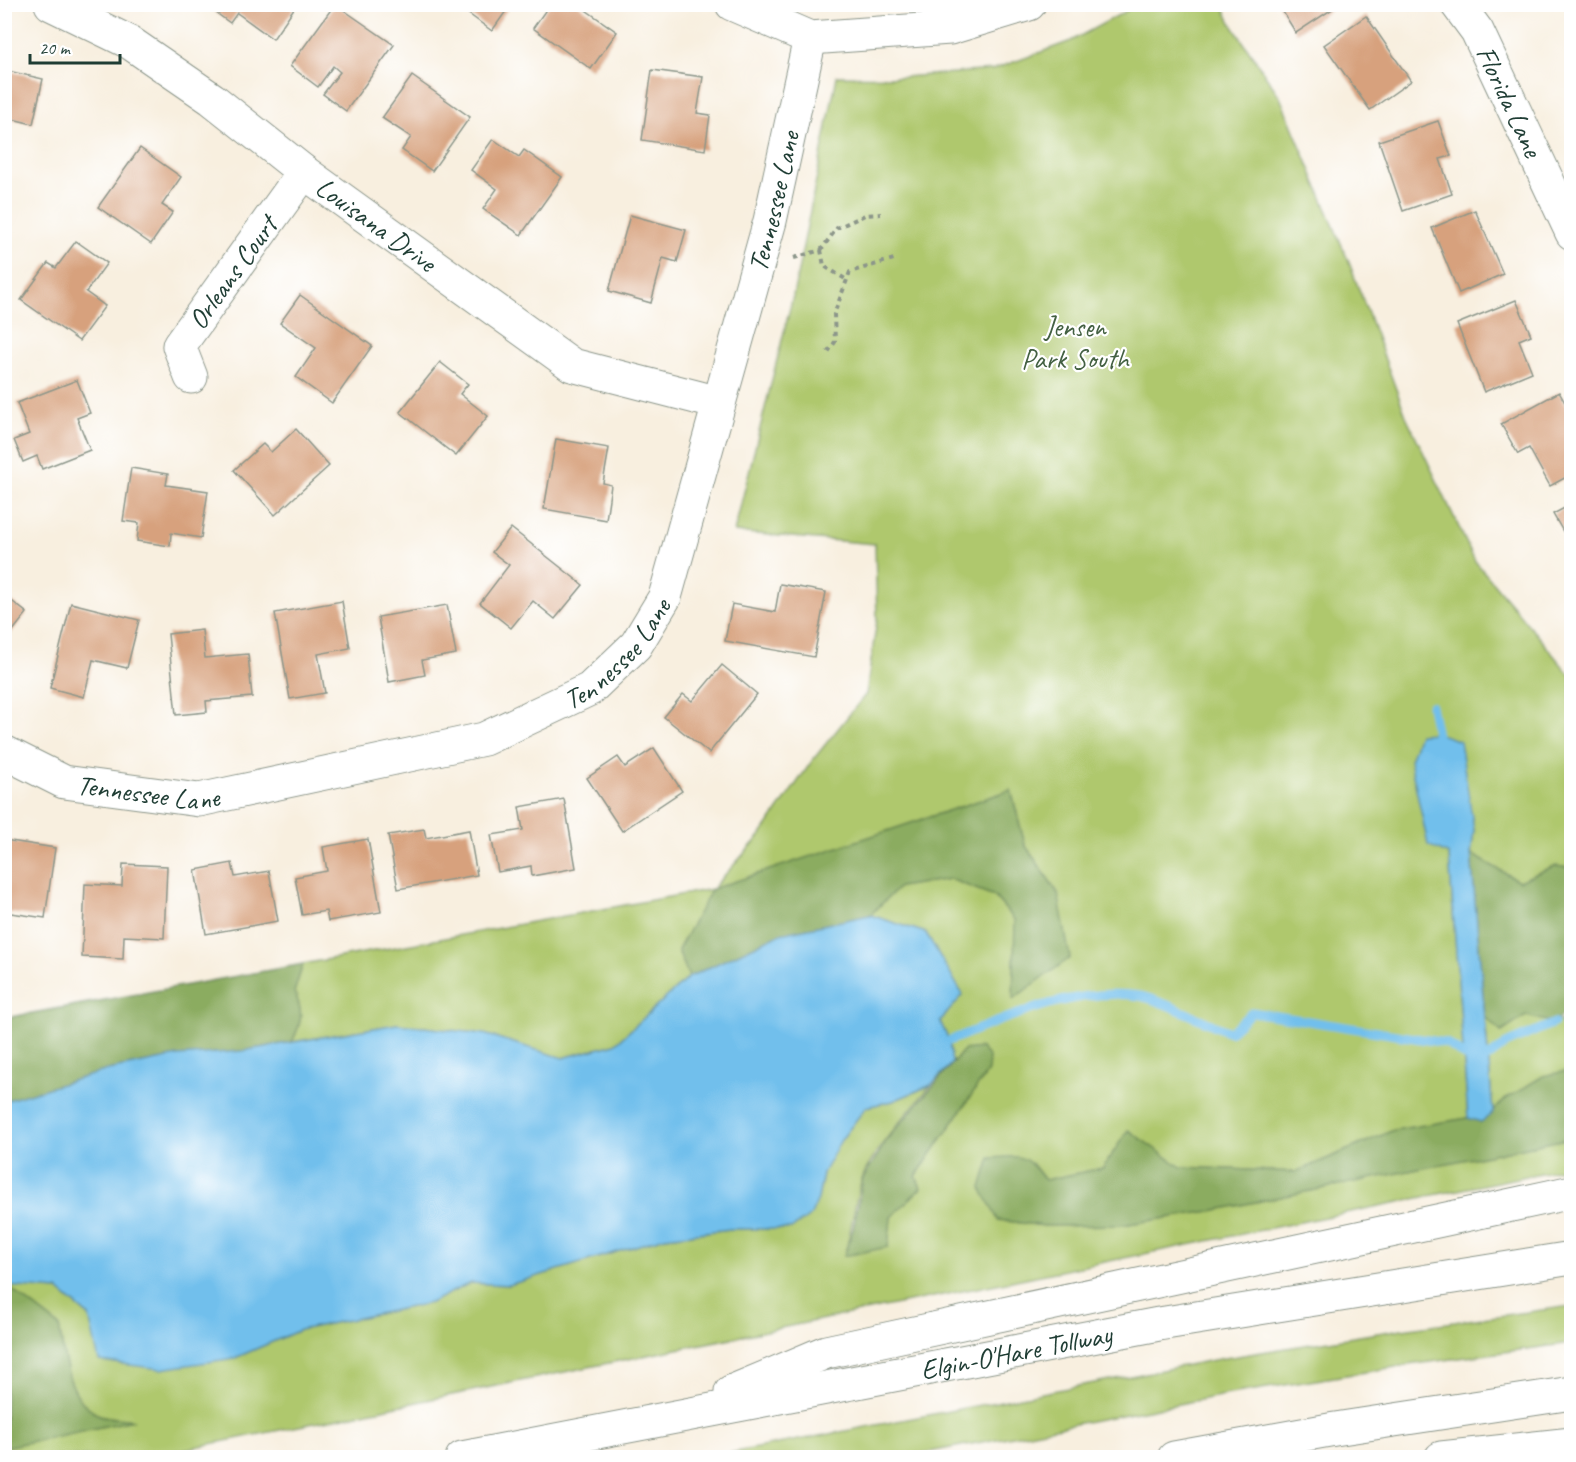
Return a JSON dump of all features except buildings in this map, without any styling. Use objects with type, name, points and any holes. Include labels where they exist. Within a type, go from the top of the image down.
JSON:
[{"type":"main road","name":"Louisana Drive","points":[[51,4],[129,42],[212,99],[304,172],[572,365],[719,403]]},
{"type":"main road","points":[[732,4],[810,38],[950,28],[1029,4]]},
{"type":"main road","name":"Florida Lane","points":[[1457,4],[1477,31],[1572,233]]},
{"type":"main road","name":"Tennessee Lane","points":[[4,752],[64,782],[199,800],[484,739],[590,689],[636,645],[664,597],[770,221],[810,38]]},
{"type":"main road","name":"Orleans Court","points":[[191,377],[179,346],[304,172]]},
{"type":"main road","points":[[670,1417],[826,1352],[1572,1192]]},
{"type":"main road","name":"Elgin-O'Hare Tollway","points":[[462,1458],[1159,1324],[1572,1258]]},
{"type":"main road","points":[[1174,1458],[1335,1429],[1572,1393]]},
{"type":"main road","points":[[1441,1458],[1572,1444]]},
{"type":"path","points":[[794,258],[821,250],[837,228],[865,215],[881,213]]},
{"type":"path","points":[[821,250],[824,266],[847,280]]},
{"type":"path","points":[[828,352],[835,342],[834,314],[850,272],[894,259]]},
{"type":"green space","name":"Jensen Park South","points":[[1137,5],[1222,5],[1234,28],[1280,97],[1350,265],[1406,416],[1475,561],[1571,676],[1571,868],[1554,866],[1519,881],[1471,854],[1474,830],[1449,855],[1468,1118],[1394,1130],[1296,1172],[1181,1167],[1128,1130],[1103,1168],[1045,1180],[1032,1163],[999,1220],[1045,1226],[1122,1225],[1211,1211],[1571,1138],[1571,1167],[147,1457],[5,1457],[4,1447],[132,1420],[100,1415],[80,1401],[65,1364],[59,1326],[6,1285],[58,1290],[89,1316],[235,1358],[300,1330],[430,1303],[470,1283],[509,1285],[665,1237],[730,1229],[791,1229],[818,1199],[823,1173],[841,1140],[866,1107],[893,1101],[931,1085],[883,1143],[867,1167],[859,1188],[844,1256],[888,1247],[891,1217],[921,1188],[916,1176],[988,1071],[981,1048],[964,1050],[952,1063],[949,1041],[940,1021],[962,995],[926,933],[870,915],[899,887],[950,879],[994,896],[1015,920],[1058,893],[1025,845],[1011,790],[712,889],[760,836],[812,761],[866,694],[877,620],[875,544],[734,532],[793,296],[837,76],[904,77],[992,70],[1071,41]]},
{"type":"green space","points":[[1011,790],[1025,845],[1058,893],[1070,958],[1013,999],[1015,920],[994,896],[950,879],[899,887],[870,915],[780,934],[689,977],[678,950],[712,889]]},
{"type":"green space","points":[[1471,854],[1519,881],[1554,866],[1571,868],[1571,1008],[1554,1023],[1526,1016],[1501,1032],[1485,1017]]},
{"type":"green space","points":[[712,889],[678,950],[689,977],[615,1044],[562,1058],[484,1034],[397,1024],[292,1042],[300,1017],[299,1005],[294,992],[303,964]]},
{"type":"green space","points":[[303,964],[294,992],[299,1005],[300,1017],[292,1042],[242,1051],[178,1056],[108,1070],[5,1101],[5,1018]]},
{"type":"green space","points":[[1526,1015],[1554,1023],[1571,1018],[1571,1070],[1507,1098],[1493,1113],[1485,1017],[1502,1032]]},
{"type":"green space","points":[[981,1048],[989,1057],[988,1071],[916,1176],[921,1188],[891,1217],[888,1247],[844,1256],[853,1229],[863,1178],[888,1138],[964,1050]]},
{"type":"green space","points":[[1571,1070],[1571,1138],[1211,1211],[1122,1225],[1045,1226],[998,1220],[981,1188],[990,1158],[1022,1158],[1032,1165],[1045,1180],[1103,1168],[1128,1130],[1181,1167],[1296,1172],[1394,1130],[1468,1118],[1481,1122],[1507,1098],[1543,1076]]},
{"type":"green space","points":[[6,1285],[59,1326],[73,1387],[87,1407],[101,1416],[134,1420],[5,1447]]},
{"type":"green space","points":[[1571,1306],[1571,1343],[1408,1365],[1230,1394],[904,1457],[710,1457],[1219,1359],[1402,1329]]},
{"type":"water","points":[[1437,733],[1460,741],[1474,830],[1471,854],[1493,1113],[1481,1122],[1468,1118],[1449,855],[1428,845],[1410,760],[1419,734]]},
{"type":"water","points":[[870,915],[926,933],[963,995],[940,1021],[949,1041],[952,1063],[931,1085],[893,1101],[866,1107],[841,1140],[823,1173],[818,1199],[811,1215],[791,1229],[730,1229],[665,1237],[509,1285],[470,1283],[430,1303],[300,1330],[235,1358],[161,1369],[99,1361],[89,1316],[58,1290],[5,1286],[5,1101],[108,1070],[178,1056],[242,1051],[397,1024],[484,1034],[563,1058],[615,1044],[689,977],[780,934]]},
{"type":"waterway","points":[[1431,706],[1439,745]]},
{"type":"waterway","points":[[949,1041],[1042,1006],[1066,1000],[1116,994],[1149,998],[1230,1032],[1252,1012],[1446,1043],[1478,1065],[1506,1044],[1554,1023]]}]
